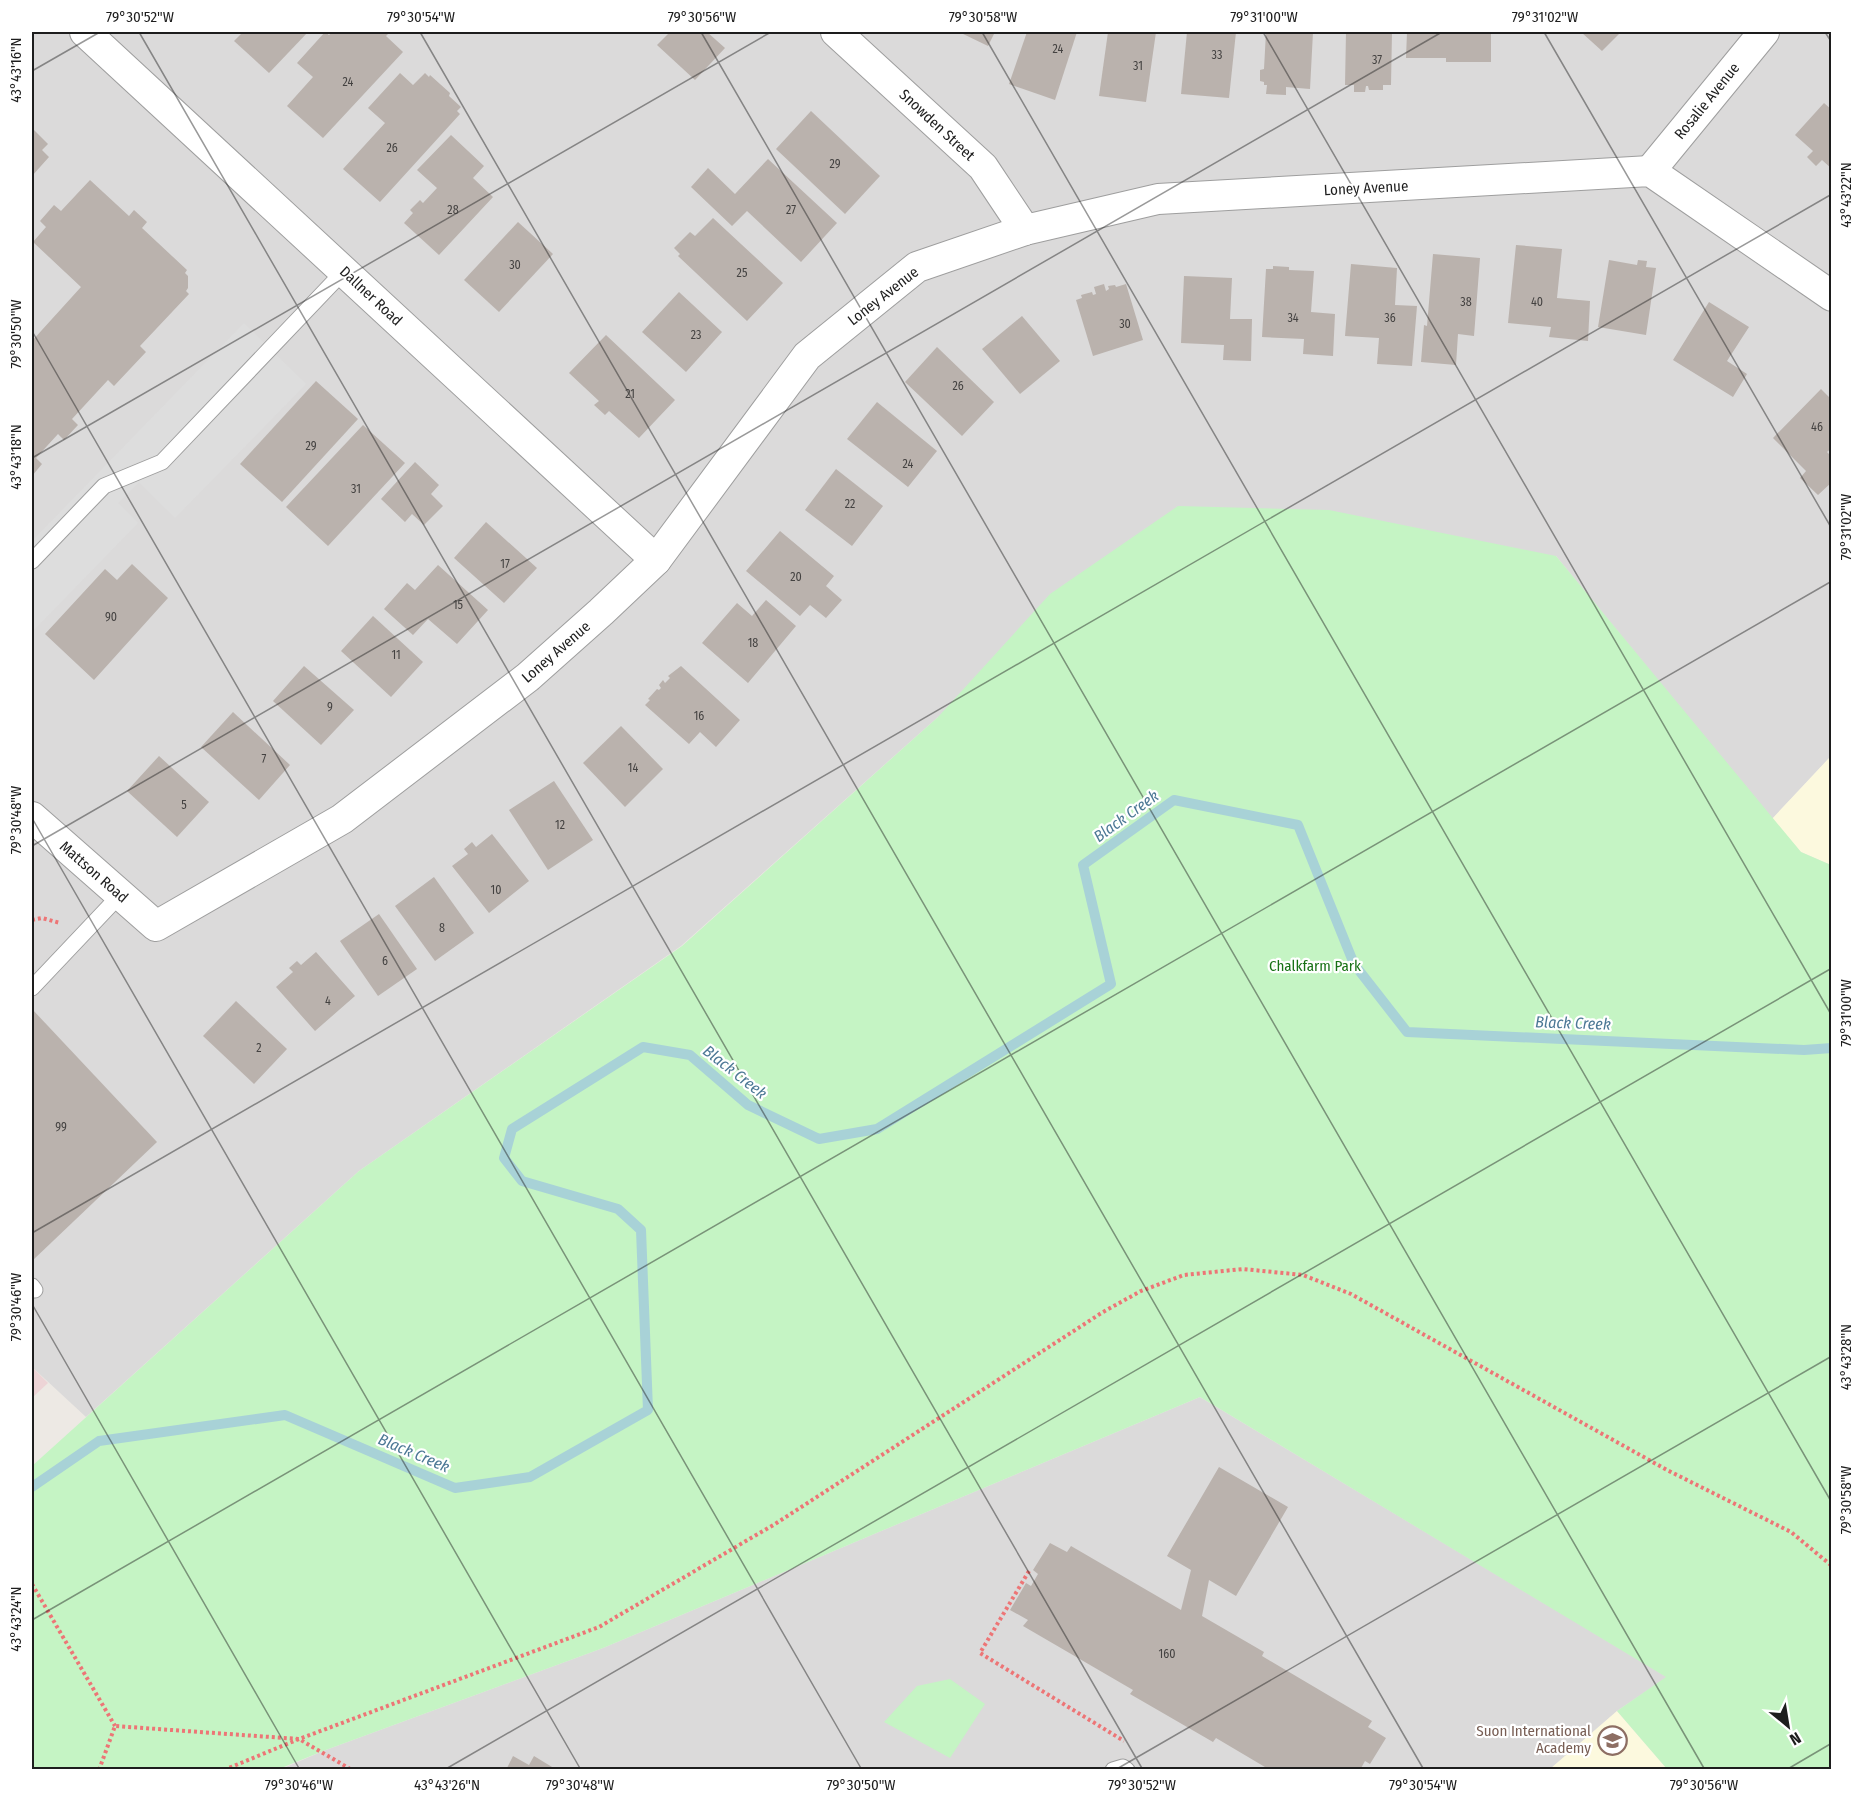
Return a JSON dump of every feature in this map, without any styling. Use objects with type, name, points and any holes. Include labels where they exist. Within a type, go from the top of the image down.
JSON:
[{"type":"street","name":"Dallner Road","points":[[85,32],[656,560]]},
{"type":"street","name":"Snowden Street","points":[[836,32],[983,166],[1025,230]]},
{"type":"street","name":"Rosalie Avenue","points":[[1650,171],[1764,32]]},
{"type":"street","name":"Loney Avenue","points":[[156,926],[342,819],[528,677],[656,560],[807,356],[917,267],[1025,230],[1158,199],[1650,171]]},
{"type":"street","points":[[1650,171],[1832,296]]},
{"type":"street","name":"Mattson Road","points":[[32,817],[156,926]]},
{"type":"lane","points":[[32,561],[104,486],[162,462],[344,271]]},
{"type":"lane","points":[[32,988],[120,895]]},
{"type":"path","points":[[224,1770],[299,1739],[599,1627],[775,1524],[1103,1312],[1141,1291],[1184,1275],[1243,1269],[1303,1275],[1351,1294],[1667,1470],[1791,1532],[1832,1566]]},
{"type":"path","points":[[1029,1571],[980,1653],[1126,1742],[1121,1769]]},
{"type":"path","points":[[32,1584],[115,1726]]},
{"type":"path","points":[[115,1726],[299,1739],[352,1770]]},
{"type":"path","points":[[99,1770],[115,1726]]},
{"type":"shaded area","points":[[32,32],[1831,32],[1831,756],[1772,819],[1556,556],[938,717],[681,946],[359,1171],[86,1417],[32,1367]]},
{"type":"shaded area","points":[[244,323],[306,384],[175,518],[139,482],[118,503],[138,523],[32,632],[32,541]]},
{"type":"shaded area","points":[[1831,756],[1831,865],[1801,852],[1772,819]]},
{"type":"shaded area","points":[[32,1367],[48,1383],[32,1398]]},
{"type":"shaded area","points":[[1200,1397],[1667,1677],[1617,1711],[1550,1769],[279,1770],[323,1751],[603,1648]]},
{"type":"shaded area","name":"Suon International Academy","points":[[1617,1711],[1667,1769],[1550,1769]]},
{"type":"green space","name":"Chalkfarm Park","points":[[1178,506],[1329,510],[1556,556],[1801,852],[1831,865],[1831,1769],[1667,1769],[1617,1711],[1666,1677],[1200,1397],[603,1648],[279,1769],[32,1769],[32,1466],[359,1171],[682,946],[938,717],[1050,594]]},
{"type":"green space","points":[[950,1679],[985,1704],[950,1758],[884,1722],[917,1686]]},
{"type":"building","points":[[243,32],[308,32],[269,73],[234,41]]},
{"type":"building","points":[[325,32],[329,35],[332,32],[390,32],[386,36],[403,52],[323,138],[287,106],[313,77],[297,63]]},
{"type":"building","points":[[670,32],[707,32],[725,48],[695,80],[657,45]]},
{"type":"building","points":[[959,32],[995,32],[988,46]]},
{"type":"building","points":[[1027,32],[1077,32],[1055,100],[1009,84]]},
{"type":"building","points":[[1108,32],[1156,32],[1146,102],[1099,96]]},
{"type":"building","points":[[1187,32],[1236,32],[1229,98],[1181,94]]},
{"type":"building","points":[[1266,32],[1313,32],[1310,89],[1286,87],[1286,95],[1266,94],[1267,85],[1260,81],[1260,70],[1264,69]]},
{"type":"building","points":[[1346,32],[1392,32],[1391,85],[1383,85],[1383,90],[1369,90],[1366,86],[1365,92],[1354,92],[1354,85],[1345,85]]},
{"type":"building","points":[[1407,32],[1491,32],[1491,62],[1446,62],[1446,58],[1406,58]]},
{"type":"building","points":[[1581,32],[1621,32],[1602,51]]},
{"type":"building","points":[[400,73],[413,85],[425,73],[429,77],[430,75],[450,93],[449,96],[461,107],[457,111],[460,114],[380,202],[343,169],[385,123],[368,108]]},
{"type":"building","points":[[1824,103],[1832,110],[1832,169],[1822,160],[1816,166],[1807,157],[1813,151],[1795,135]]},
{"type":"building","points":[[811,111],[880,176],[845,214],[776,149]]},
{"type":"building","points":[[32,128],[48,144],[42,150],[49,157],[32,176]]},
{"type":"building","points":[[451,135],[484,166],[473,178],[493,197],[439,255],[404,223],[413,213],[410,210],[420,200],[423,203],[437,188],[417,170]]},
{"type":"building","points":[[768,159],[837,223],[801,262],[747,211],[732,226],[691,187],[708,168],[735,194]]},
{"type":"building","points":[[90,180],[129,216],[134,210],[147,222],[142,228],[187,270],[185,273],[188,276],[188,288],[186,291],[189,294],[140,346],[146,352],[114,386],[108,380],[72,419],[78,425],[64,440],[58,434],[36,458],[42,464],[32,476],[32,341],[81,287],[33,242],[46,227],[40,221],[54,205],[61,211]]},
{"type":"building","points":[[713,218],[783,283],[747,321],[678,256],[680,254],[674,248],[690,232],[695,236]]},
{"type":"building","points":[[518,222],[553,254],[499,312],[464,280]]},
{"type":"building","points":[[1516,245],[1562,249],[1557,298],[1590,301],[1588,341],[1549,337],[1551,327],[1508,323]]},
{"type":"building","points":[[1433,254],[1480,258],[1474,336],[1458,334],[1456,365],[1421,362],[1424,325],[1427,326]]},
{"type":"building","points":[[1609,260],[1637,265],[1638,260],[1647,261],[1646,267],[1656,268],[1646,335],[1598,327]]},
{"type":"building","points":[[1351,264],[1397,268],[1395,305],[1417,306],[1412,366],[1377,364],[1379,338],[1345,336]]},
{"type":"building","points":[[1273,266],[1289,267],[1289,270],[1314,271],[1311,312],[1335,314],[1333,356],[1303,354],[1304,339],[1262,337],[1266,269],[1273,269]]},
{"type":"building","points":[[1184,276],[1232,278],[1230,319],[1252,319],[1251,361],[1223,360],[1224,345],[1181,343]]},
{"type":"building","points":[[1104,284],[1106,291],[1109,289],[1108,286],[1115,285],[1116,287],[1126,284],[1143,340],[1093,356],[1076,300],[1082,298],[1081,295],[1092,292],[1093,295],[1096,294],[1094,287]]},
{"type":"building","points":[[679,292],[722,332],[686,372],[642,332]]},
{"type":"building","points":[[1709,302],[1749,327],[1727,361],[1747,374],[1733,397],[1673,360]]},
{"type":"building","points":[[1022,316],[1060,361],[1020,394],[982,349]]},
{"type":"building","points":[[606,335],[675,400],[639,438],[609,411],[605,415],[594,405],[599,401],[569,373]]},
{"type":"building","points":[[937,347],[994,402],[962,436],[905,382]]},
{"type":"building","points":[[316,381],[358,419],[282,502],[240,464]]},
{"type":"building","points":[[1821,389],[1832,400],[1832,448],[1827,452],[1832,457],[1832,482],[1818,495],[1800,478],[1806,471],[1773,438]]},
{"type":"building","points":[[877,402],[937,451],[908,487],[847,439]]},
{"type":"building","points":[[363,425],[405,463],[328,546],[286,507]]},
{"type":"building","points":[[415,462],[439,485],[431,494],[443,506],[424,525],[412,514],[405,522],[381,499]]},
{"type":"building","points":[[836,469],[883,506],[852,546],[805,510]]},
{"type":"building","points":[[486,522],[537,568],[504,603],[454,558]]},
{"type":"building","points":[[780,531],[834,576],[826,586],[842,600],[826,618],[810,605],[800,616],[746,571]]},
{"type":"building","points":[[132,564],[168,598],[94,680],[45,634],[105,569],[117,580]]},
{"type":"building","points":[[438,565],[488,610],[457,644],[428,619],[413,635],[384,609],[407,583],[415,590]]},
{"type":"building","points":[[766,600],[796,626],[748,683],[702,643],[737,603],[752,616]]},
{"type":"building","points":[[373,616],[423,662],[391,697],[341,651]]},
{"type":"building","points":[[304,666],[354,710],[321,745],[273,701]]},
{"type":"building","points":[[681,666],[740,720],[716,747],[700,732],[689,744],[645,705],[657,689],[661,688],[659,685],[663,680],[665,683],[670,678],[668,676]]},
{"type":"building","points":[[233,712],[290,765],[259,800],[201,747]]},
{"type":"building","points":[[621,726],[663,769],[625,807],[583,763]]},
{"type":"building","points":[[159,756],[209,802],[177,837],[127,791]]},
{"type":"building","points":[[554,781],[593,840],[548,870],[509,810]]},
{"type":"building","points":[[492,834],[529,881],[489,913],[452,866],[468,854],[464,849],[472,842],[476,847]]},
{"type":"building","points":[[434,877],[474,933],[435,961],[395,906]]},
{"type":"building","points":[[379,914],[417,969],[378,996],[340,941]]},
{"type":"building","points":[[316,952],[355,996],[315,1031],[276,987],[293,972],[289,968],[297,961],[301,965]]},
{"type":"building","points":[[236,1001],[287,1049],[254,1084],[203,1036]]},
{"type":"building","points":[[32,1009],[157,1142],[32,1261]]},
{"type":"building","points":[[1219,1467],[1288,1507],[1236,1596],[1209,1580],[1202,1616],[1264,1652],[1262,1656],[1372,1721],[1368,1727],[1386,1738],[1370,1764],[1365,1761],[1360,1770],[1270,1770],[1216,1738],[1213,1742],[1130,1694],[1133,1690],[1023,1626],[1028,1620],[1010,1610],[1026,1583],[1031,1586],[1038,1574],[1033,1570],[1050,1543],[1067,1552],[1071,1546],[1181,1610],[1191,1570],[1167,1556]]},
{"type":"building","points":[[513,1756],[529,1765],[534,1756],[557,1770],[506,1770]]},
{"type":"waterway","name":"Black Creek","points":[[32,1487],[99,1441],[285,1415],[455,1488],[530,1477],[648,1410],[641,1230],[618,1209],[522,1181],[504,1158],[512,1129],[643,1047],[690,1055],[748,1105],[819,1139],[877,1129],[1111,984],[1083,865],[1174,800],[1298,825],[1354,964],[1407,1032],[1804,1050],[1832,1048]]},
{"type":"place","name":"Suon International Academy","points":[[1612,1740]]}]
